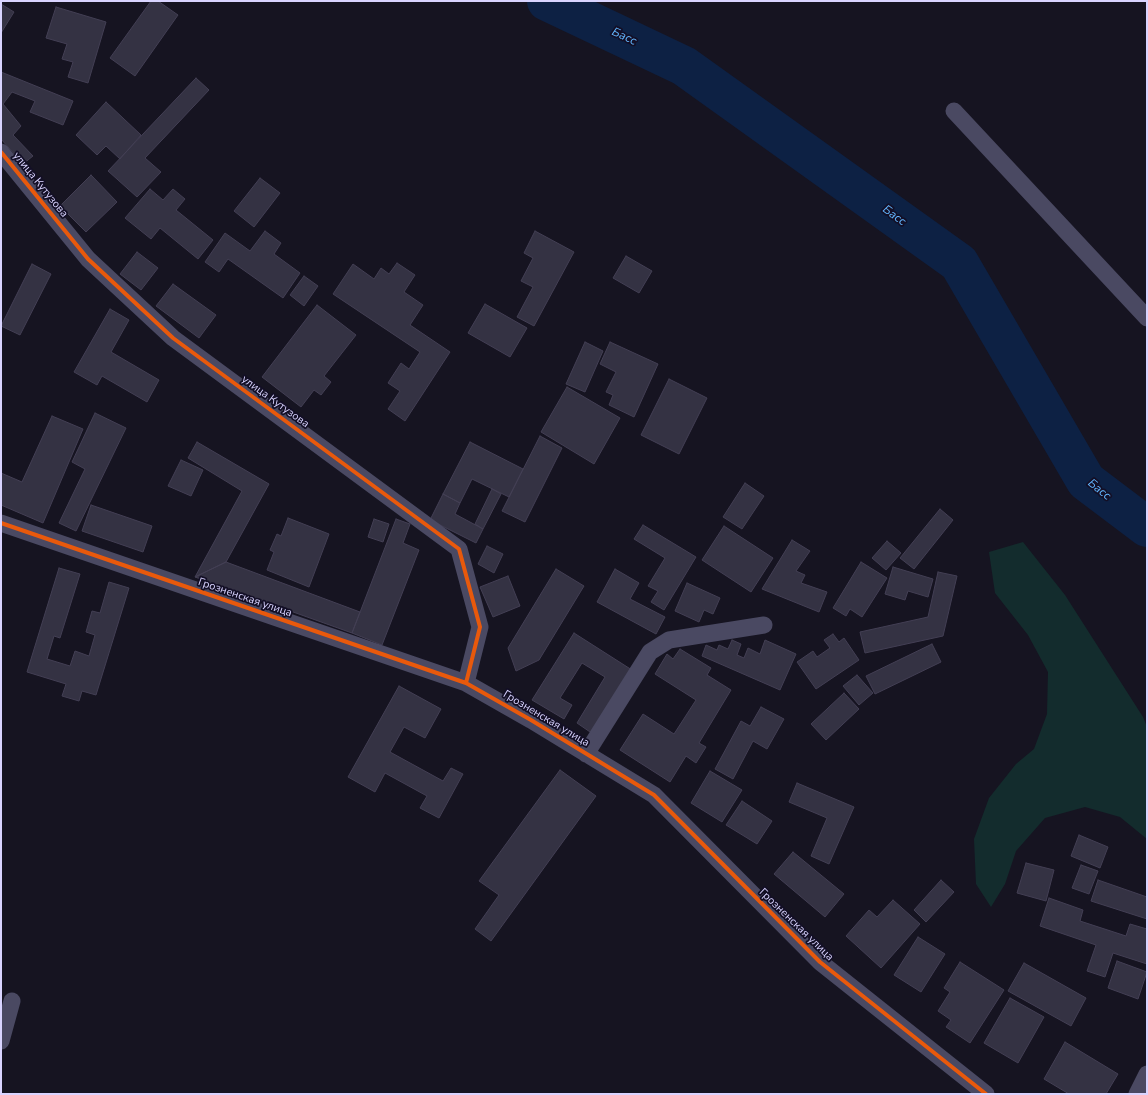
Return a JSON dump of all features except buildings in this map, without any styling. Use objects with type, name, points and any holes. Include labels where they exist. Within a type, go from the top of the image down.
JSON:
[{"type":"street","points":[[954,111],[1147,318]]},
{"type":"street","name":"улица Кутузова","points":[[1,152],[88,259],[173,338],[459,549],[480,627],[466,683]]},
{"type":"street","name":"Грозненская улица","points":[[1,523],[466,683],[654,795],[820,962],[986,1094]]},
{"type":"street","points":[[586,754],[650,652],[669,640],[764,625]]},
{"type":"street","points":[[1,1041],[12,1000]]},
{"type":"street","points":[[1137,1094],[1147,1074]]},
{"type":"green space","points":[[1023,542],[1065,595],[1143,717],[1147,727],[1147,839],[1120,817],[1085,807],[1045,818],[1016,851],[1005,884],[991,907],[976,884],[974,839],[989,798],[1016,764],[1034,749],[1047,714],[1048,672],[1028,635],[995,593],[989,552]]},
{"type":"waterway","name":"Басс","points":[[547,1],[684,66],[959,263],[1086,481],[1147,527]]},
{"type":"cycle path","points":[[1,152],[88,259],[173,338],[459,549],[480,627],[466,683]]},
{"type":"cycle path","points":[[1,523],[466,683],[531,720],[654,795],[820,962],[986,1094]]}]
